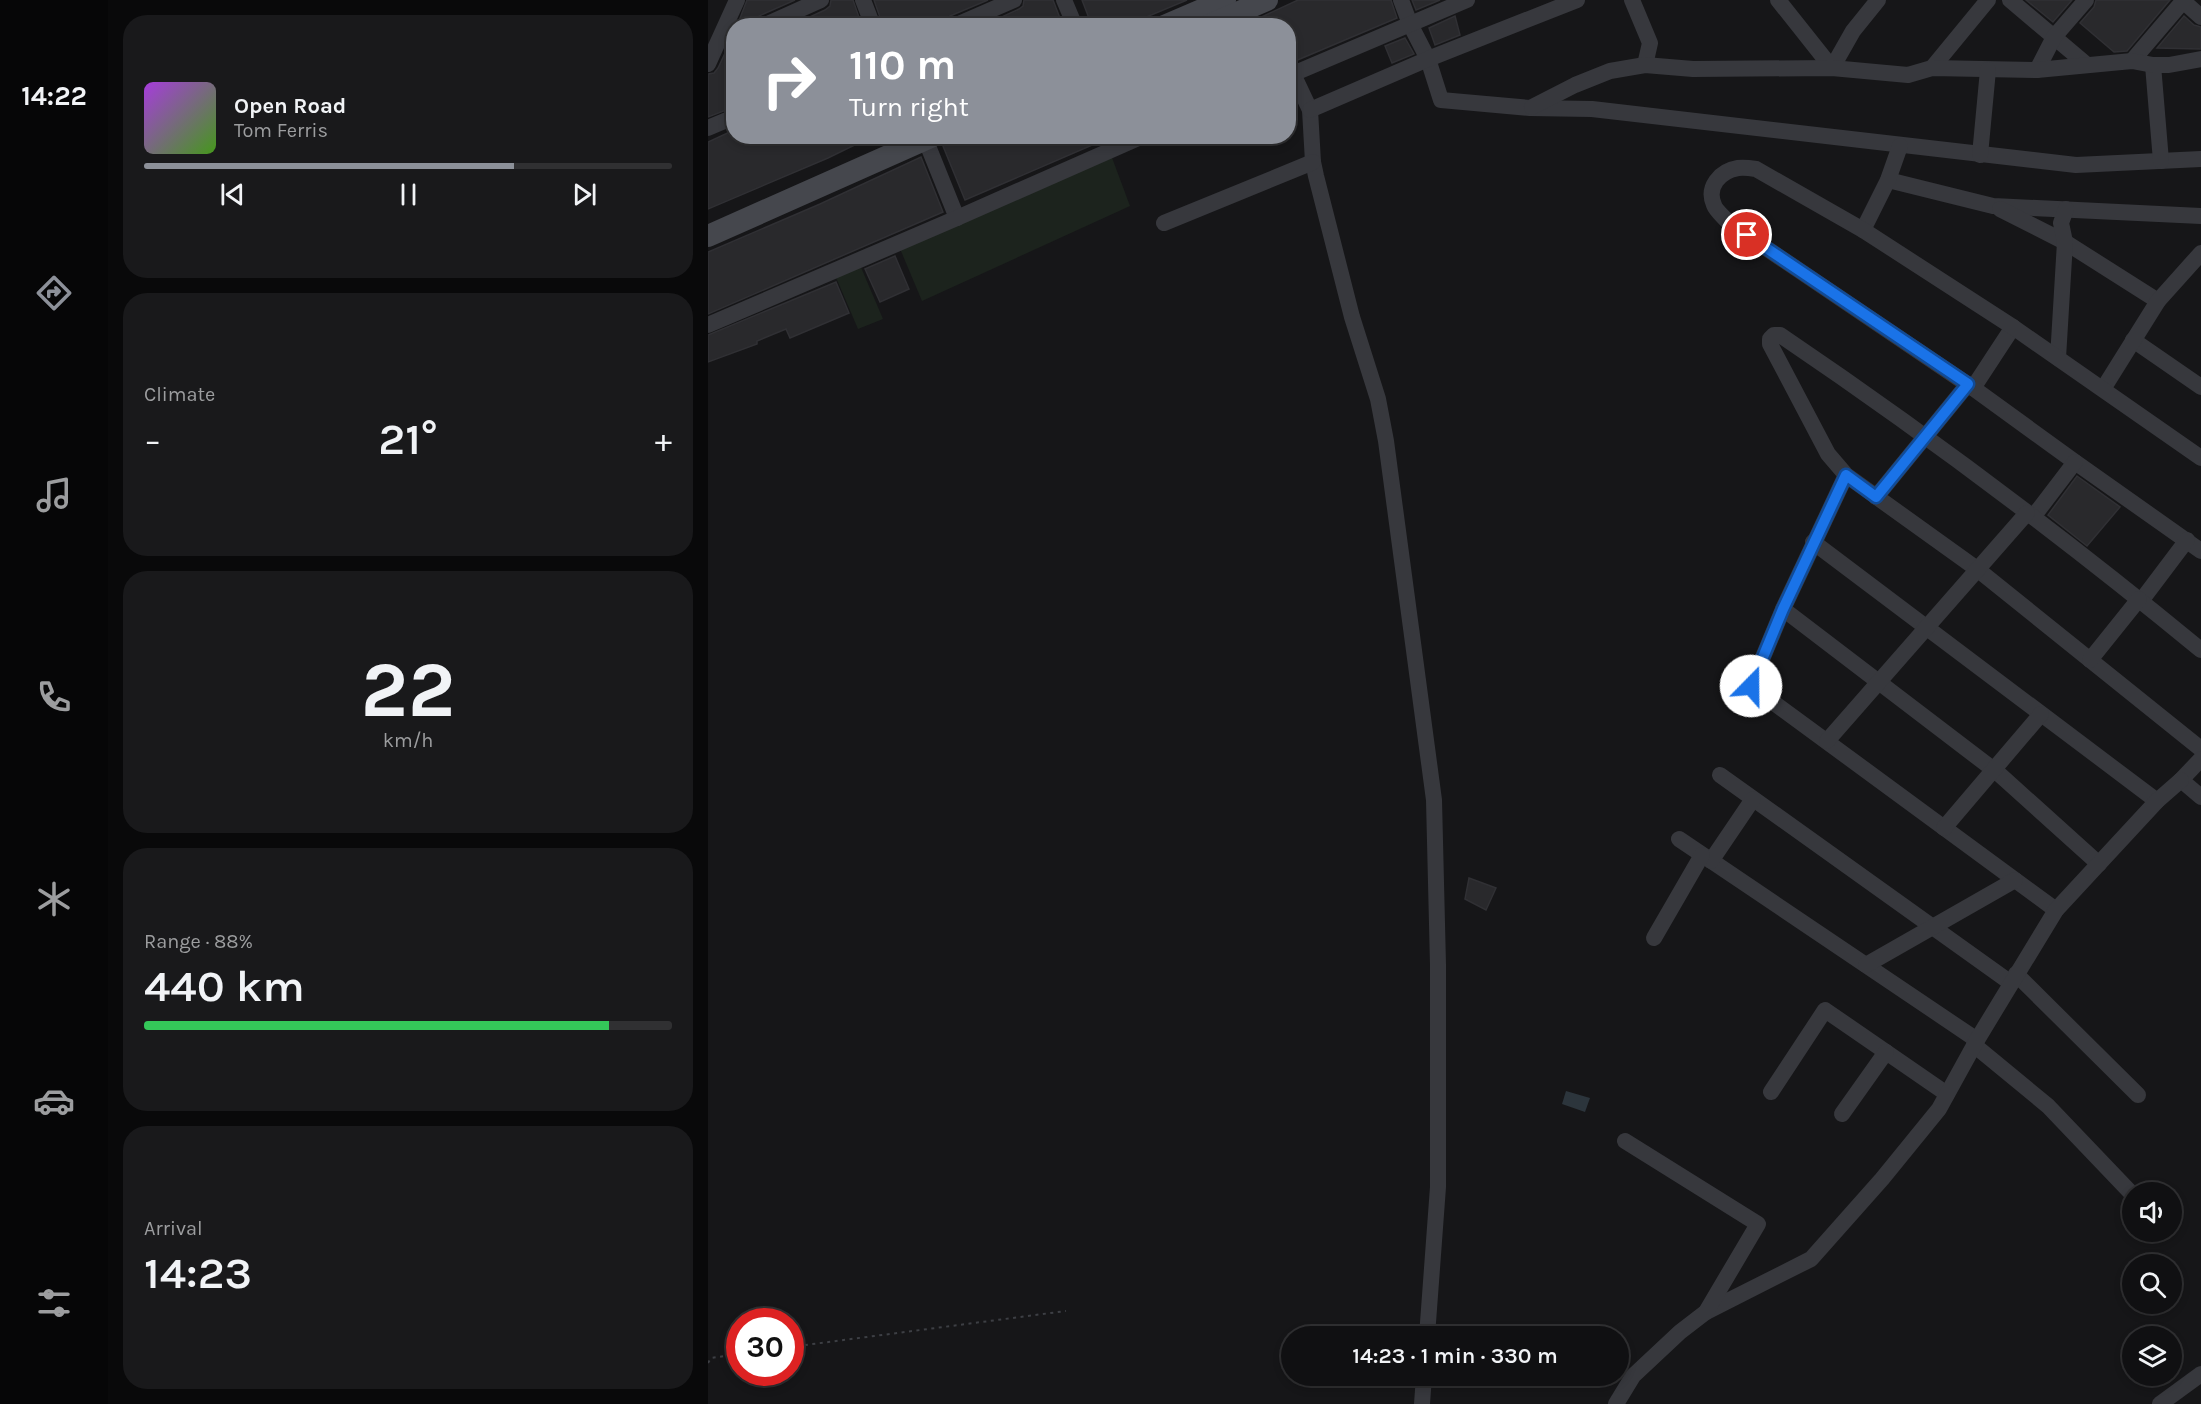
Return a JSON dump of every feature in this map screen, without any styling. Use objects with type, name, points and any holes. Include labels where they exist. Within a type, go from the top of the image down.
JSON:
[{"type":"main road","points":[[1183,18],[1225,0]]},
{"type":"main road","points":[[1225,18],[1267,0]]},
{"type":"main road","points":[[708,223],[905,144]]},
{"type":"main road","points":[[708,236],[907,144]]},
{"type":"street","points":[[729,18],[737,0]]},
{"type":"street","points":[[781,18],[821,0]]},
{"type":"street","points":[[863,0],[870,18]]},
{"type":"street","points":[[972,18],[1014,0]]},
{"type":"street","points":[[1064,0],[1072,18]]},
{"type":"street","points":[[1401,0],[1428,60],[1441,100],[1530,108],[1593,109],[2076,165],[2201,159]]},
{"type":"street","points":[[1296,73],[1467,0]]},
{"type":"street","points":[[1310,110],[1577,0]]},
{"type":"street","points":[[1632,0],[1650,43],[1645,65]]},
{"type":"street","points":[[1778,0],[1832,68]]},
{"type":"street","points":[[1832,68],[1853,31],[1878,0]]},
{"type":"street","points":[[1932,68],[1988,0]]},
{"type":"street","points":[[2010,0],[2086,64]]},
{"type":"street","points":[[2037,70],[2054,37],[2086,0]]},
{"type":"street","points":[[2132,61],[2183,0],[2201,17]]},
{"type":"street","points":[[708,64],[726,24]]},
{"type":"street","points":[[716,46],[726,42]]},
{"type":"street","points":[[1530,108],[1575,85],[1610,72],[1645,65],[1693,69],[1832,68],[1908,75],[1932,68],[2037,70],[2132,61],[2169,65],[2201,58]]},
{"type":"street","points":[[2153,65],[2161,161]]},
{"type":"street","points":[[1980,155],[1988,70]]},
{"type":"street","points":[[1296,84],[1310,110],[1313,162],[1352,317],[1378,399],[1384,430],[1405,567],[1434,800],[1438,965],[1438,1187],[1428,1326]]},
{"type":"street","points":[[708,128],[726,120]]},
{"type":"street","points":[[925,144],[957,218]]},
{"type":"street","points":[[708,325],[1123,144]]},
{"type":"street","points":[[1863,230],[1888,180],[1900,146]]},
{"type":"street","points":[[1164,223],[1313,162]]},
{"type":"street","points":[[2201,458],[2013,327],[1863,230],[1756,169],[1739,168],[1728,171],[1715,181],[1710,190],[1714,206],[1729,223],[1970,386],[2201,551]]},
{"type":"street","points":[[1888,180],[1994,206],[2201,216]]},
{"type":"street","points":[[1994,206],[2066,242],[2158,301]]},
{"type":"street","points":[[2058,358],[2066,242],[2061,223],[2066,209]]},
{"type":"street","points":[[2103,389],[2158,301],[2201,253]]},
{"type":"street","points":[[1876,497],[1924,437],[1970,386],[2013,327]]},
{"type":"street","points":[[2201,650],[2030,515],[1924,437],[1782,336],[1774,335],[1770,339],[1770,344],[1828,454],[1846,475],[1977,569],[2201,749]]},
{"type":"street","points":[[2133,340],[2201,386]]},
{"type":"street","points":[[1827,741],[1977,569],[2030,515],[2074,462]]},
{"type":"street","points":[[1846,475],[1813,542],[1751,686],[2056,910]]},
{"type":"street","points":[[2090,660],[2187,540]]},
{"type":"street","points":[[1813,542],[2157,801]]},
{"type":"street","points":[[1783,609],[1994,770],[2099,864]]},
{"type":"street","points":[[1944,828],[2041,714]]},
{"type":"street","points":[[1616,1404],[1633,1376],[1680,1332],[1706,1312],[1811,1259],[1882,1179],[1939,1109],[2056,910],[2157,801],[2201,759]]},
{"type":"street","points":[[1720,776],[1933,928],[2014,979],[2138,1095]]},
{"type":"street","points":[[2181,780],[2201,797]]},
{"type":"street","points":[[1654,938],[1707,858],[1753,799]]},
{"type":"street","points":[[1678,839],[1866,965],[1976,1043],[2048,1106],[2122,1183]]},
{"type":"street","points":[[1866,965],[2014,880]]},
{"type":"street","points":[[1771,1092],[1825,1010],[1947,1094]]},
{"type":"street","points":[[1842,1114],[1886,1052]]},
{"type":"street","points":[[1625,1141],[1758,1224],[1706,1312]]},
{"type":"street","points":[[2160,1404],[2201,1374]]},
{"type":"street","points":[[1422,1404],[1423,1386]]},
{"type":"path","points":[[804,1345],[1066,1311]]},
{"type":"path","points":[[708,1364],[711,1358],[726,1356]]},
{"type":"shaded area","points":[[1111,155],[1130,206],[922,301],[898,244]]},
{"type":"shaded area","points":[[860,265],[883,319],[858,329],[835,275]]},
{"type":"shaded area","points":[[1566,1091],[1590,1098],[1585,1112],[1562,1104]]},
{"type":"building","points":[[747,0],[795,0],[758,18],[740,18]]},
{"type":"building","points":[[831,0],[853,0],[859,18],[808,18],[830,6]]},
{"type":"building","points":[[874,0],[988,0],[948,18],[880,18]]},
{"type":"building","points":[[1024,0],[1053,0],[1060,18],[999,18],[1023,6]]},
{"type":"building","points":[[1082,0],[1187,0],[1144,18],[1089,18]]},
{"type":"building","points":[[1298,0],[1391,0],[1397,18],[1296,61],[1296,18],[1259,18]]},
{"type":"building","points":[[1412,0],[1440,0],[1416,10]]},
{"type":"building","points":[[2026,0],[2072,0],[2053,22]]},
{"type":"building","points":[[2096,0],[2170,0],[2127,51],[2114,52],[2080,23],[2094,7]]},
{"type":"building","points":[[1455,16],[1460,35],[1435,45],[1429,28]]},
{"type":"building","points":[[2184,16],[2194,25],[2201,27],[2201,49],[2157,48]]},
{"type":"building","points":[[1405,38],[1414,54],[1392,63],[1385,46]]},
{"type":"building","points":[[726,51],[726,110],[708,117],[708,74],[714,73]]},
{"type":"building","points":[[726,134],[726,144],[857,144],[708,209],[708,142]]},
{"type":"building","points":[[947,144],[1094,144],[965,200],[943,146]]},
{"type":"building","points":[[921,157],[943,212],[708,314],[708,252]]},
{"type":"building","points":[[895,256],[909,289],[880,302],[865,269]]},
{"type":"building","points":[[836,282],[849,313],[790,338],[786,329],[757,341],[757,344],[708,362],[708,335]]},
{"type":"building","points":[[2077,476],[2120,507],[2087,546],[2048,515]]},
{"type":"building","points":[[1469,878],[1496,888],[1486,910],[1465,899]]},
{"type":"route","points":[[1747,235],[1968,384],[1876,497],[1846,475],[1813,542],[1751,686]]}]
